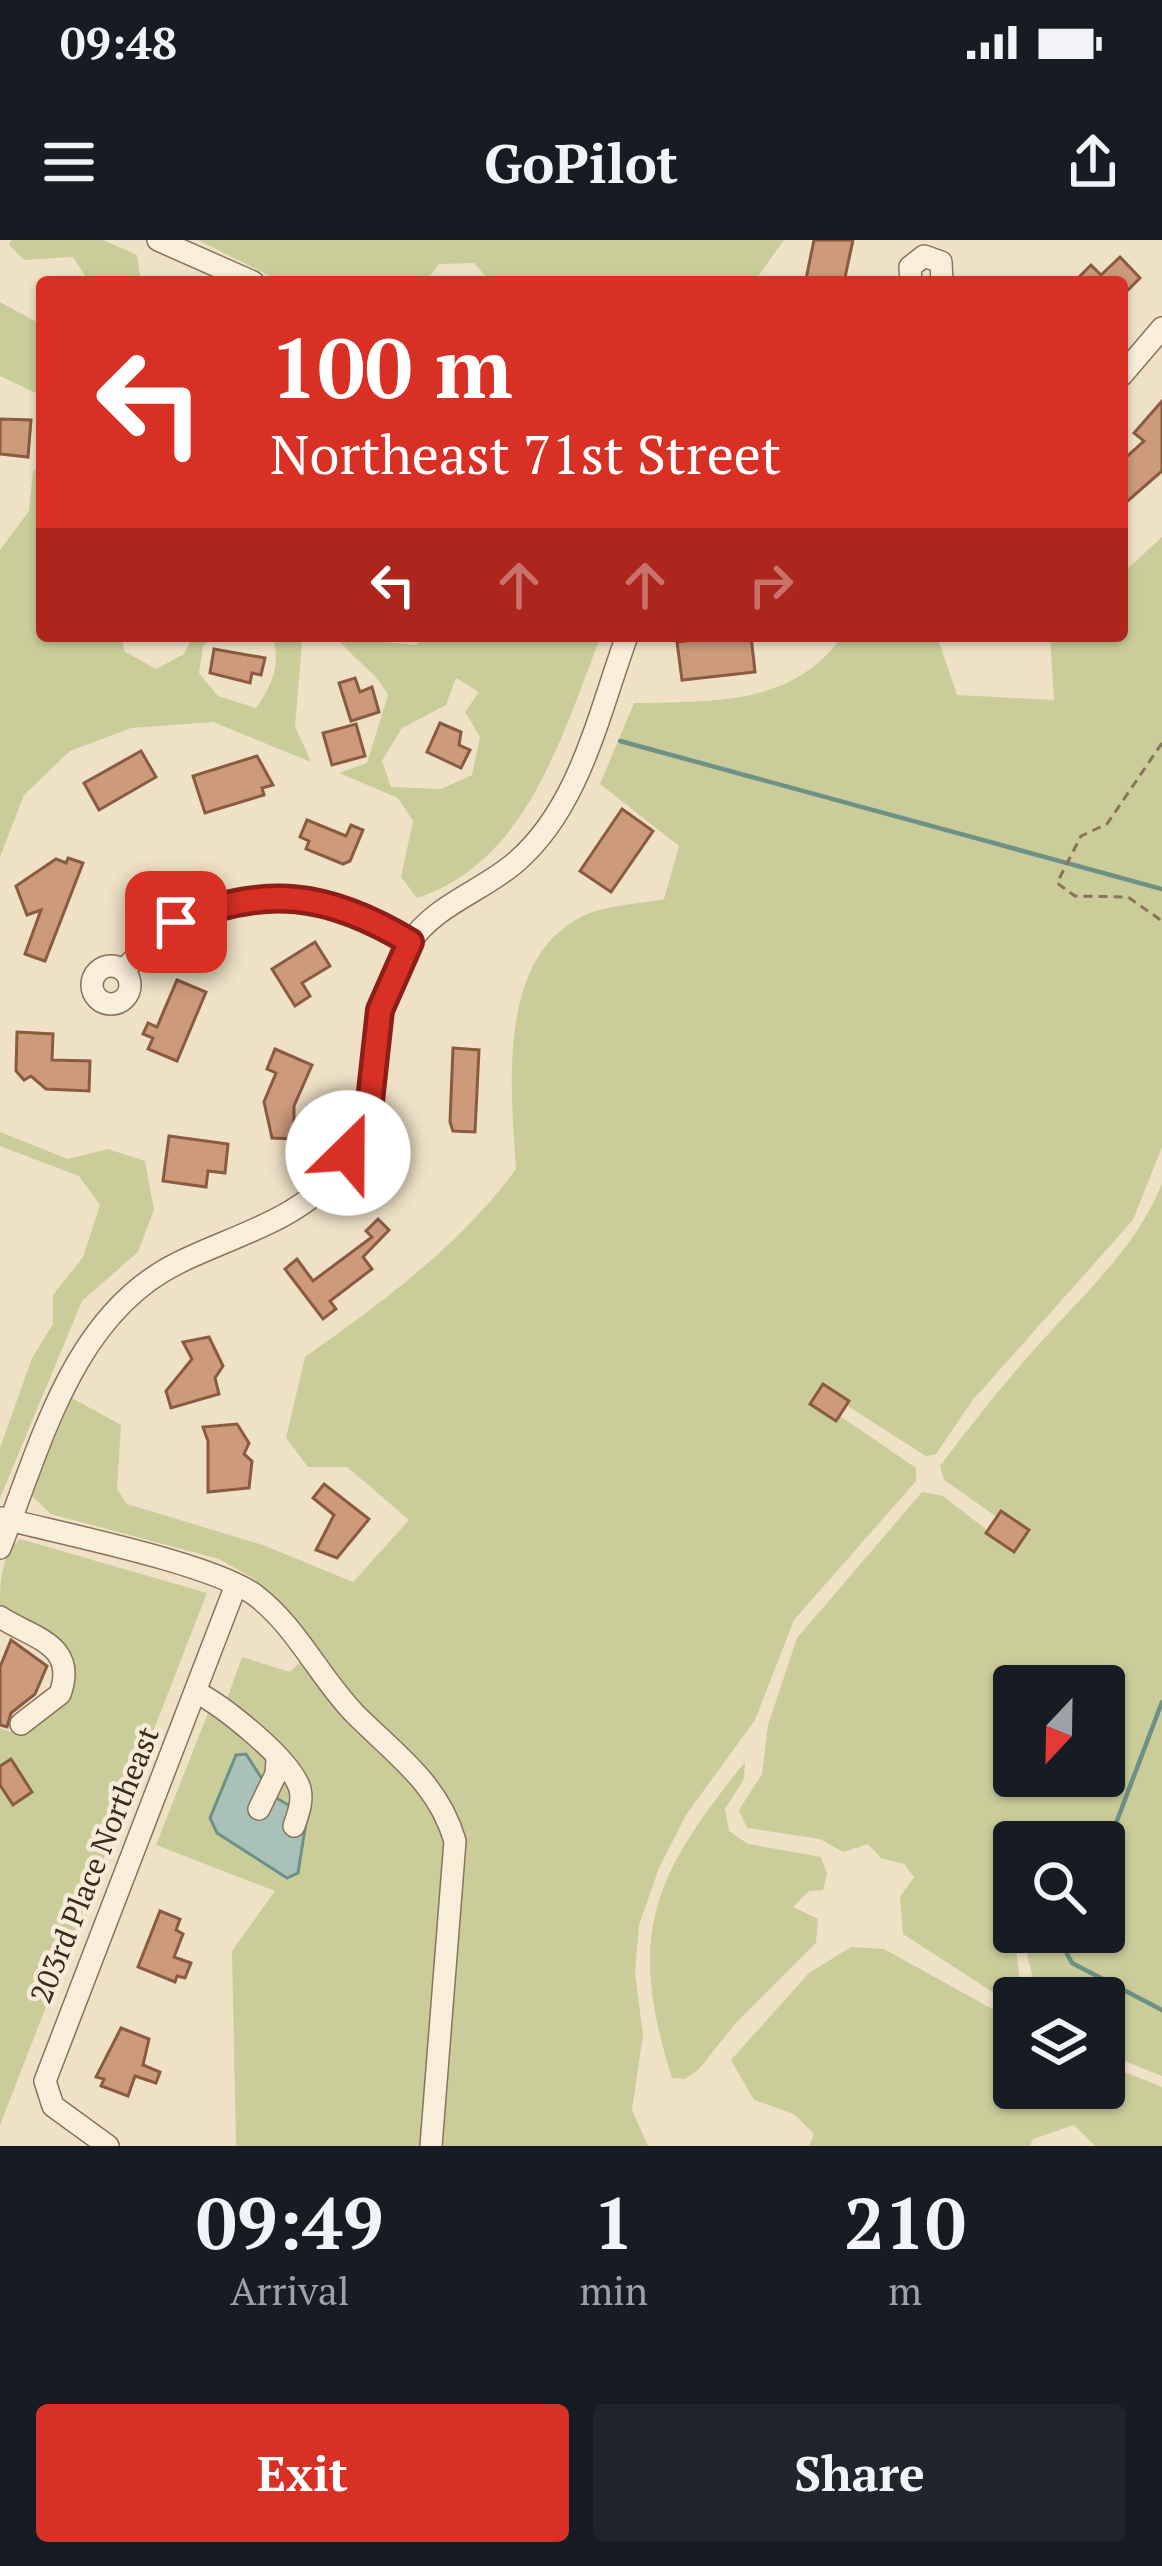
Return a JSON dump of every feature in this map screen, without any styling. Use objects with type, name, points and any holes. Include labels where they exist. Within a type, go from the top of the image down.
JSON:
[{"type":"street","points":[[158,240],[239,276]]},
{"type":"street","points":[[911,276],[910,267],[924,256],[940,262],[943,276]]},
{"type":"street","points":[[1128,368],[1162,328]]},
{"type":"street","points":[[0,1547],[5,1519],[70,1376],[116,1306],[176,1264],[311,1198],[335,1174],[361,1131],[370,1101],[380,1010],[410,942],[430,919],[515,863],[543,834],[572,786],[625,642]]},
{"type":"street","points":[[124,970],[176,922],[250,899],[342,905],[410,942]]},
{"type":"street","points":[[5,1519],[236,1585],[280,1619],[344,1702],[424,1777],[448,1815],[455,1866],[431,2146]]},
{"type":"street","name":"203rd Place Northeast","points":[[108,2146],[53,2106],[45,2081],[236,1585]]},
{"type":"street","points":[[0,1617],[44,1638],[64,1668],[60,1694],[21,1724]]},
{"type":"street","points":[[196,1692],[226,1708],[299,1785],[301,1804],[294,1826]]},
{"type":"street","points":[[259,1808],[277,1760]]},
{"type":"path","points":[[1162,743],[1107,824],[1082,836],[1057,883],[1075,896],[1128,897],[1162,921]]},
{"type":"green space","points":[[11,240],[103,240],[137,255],[140,276],[85,276],[73,257],[24,260],[9,245]]},
{"type":"green space","points":[[198,240],[784,240],[758,276],[486,276],[474,263],[439,264],[430,276],[270,276]]},
{"type":"green space","points":[[0,302],[36,322],[36,393],[0,376]]},
{"type":"green space","points":[[36,469],[36,642],[123,642],[124,651],[156,669],[184,654],[190,642],[208,642],[203,646],[199,673],[218,696],[256,708],[274,674],[273,642],[301,642],[295,726],[311,762],[213,722],[131,728],[70,751],[24,795],[0,857],[0,550],[29,511]]},
{"type":"green space","points":[[1162,537],[1162,1147],[1133,1220],[972,1401],[936,1454],[926,1456],[846,1405],[849,1400],[824,1384],[811,1404],[836,1421],[840,1416],[916,1468],[916,1481],[794,1620],[755,1720],[686,1815],[659,1868],[639,1925],[635,1973],[643,2035],[632,2110],[648,2146],[236,2146],[232,1951],[275,1891],[156,1845],[215,1695],[227,1699],[242,1657],[290,1672],[317,1646],[254,1579],[219,1559],[51,1514],[30,1494],[72,1398],[121,1425],[117,1489],[127,1504],[263,1545],[353,1582],[409,1520],[347,1467],[308,1467],[286,1438],[305,1357],[445,1248],[516,1169],[515,1029],[535,962],[555,936],[592,912],[664,899],[679,846],[600,784],[634,703],[720,700],[775,688],[800,676],[837,642],[939,642],[957,695],[1054,700],[1050,642],[1128,642],[1128,568]]},
{"type":"green space","points":[[340,642],[599,642],[555,752],[514,825],[487,856],[455,880],[417,898],[401,877],[413,821],[398,798],[339,773],[367,763],[388,695]],"holes":[[[456,678],[479,692],[465,712],[480,737],[472,775],[441,789],[391,787],[382,761],[402,728],[446,705]]]},
{"type":"green space","points":[[0,1132],[68,1159],[108,1149],[145,1161],[154,1210],[138,1252],[82,1301],[0,1498],[0,1448],[32,1358],[53,1324],[53,1295],[83,1257],[100,1205],[79,1176],[0,1146]]},
{"type":"green space","points":[[1162,1183],[1162,2076],[1125,2061],[1125,1977],[1033,1977],[1027,1953],[1125,1953],[1125,1821],[993,1821],[993,1953],[1017,1953],[1019,1977],[993,1977],[993,1992],[903,1934],[900,1897],[914,1877],[904,1864],[881,1858],[868,1844],[843,1852],[820,1839],[747,1828],[739,1810],[762,1774],[768,1725],[797,1638],[922,1492],[943,1496],[1014,1551],[1001,1512],[997,1517],[944,1480],[940,1466],[1139,1228]]},
{"type":"green space","points":[[20,1539],[207,1593],[0,2125],[0,1728],[10,1732],[39,1723],[70,1674],[0,1612],[5,1562]]},
{"type":"green space","points":[[745,1762],[744,1779],[725,1809],[729,1831],[748,1844],[821,1857],[827,1874],[823,1890],[809,1891],[793,1907],[818,1919],[816,1943],[735,2024],[699,2069],[685,2079],[672,2078],[651,1983],[657,1908],[688,1839]]},
{"type":"green space","points":[[851,1947],[884,1949],[993,2009],[993,2109],[1125,2109],[1125,2072],[1162,2087],[1162,2146],[1095,2146],[1074,2125],[1033,2139],[1030,2146],[809,2146],[814,2134],[794,2114],[754,2100],[731,2060],[809,1973]]},
{"type":"water","points":[[246,1754],[273,1796],[307,1816],[298,1873],[287,1878],[217,1833],[210,1818],[236,1755]]},
{"type":"building","points":[[814,240],[853,240],[845,276],[807,276]]},
{"type":"building","points":[[1120,257],[1140,278],[1128,290],[1128,276],[1080,276],[1091,265],[1101,275]]},
{"type":"building","points":[[1162,401],[1162,471],[1128,501],[1128,456],[1144,441],[1134,433]]},
{"type":"building","points":[[0,419],[31,420],[28,457],[0,454]]},
{"type":"building","points":[[677,642],[752,642],[755,672],[682,680]]},
{"type":"building","points":[[214,649],[265,658],[261,675],[252,673],[250,683],[210,673]]},
{"type":"building","points":[[355,678],[360,692],[372,687],[379,712],[351,721],[339,683]]},
{"type":"building","points":[[440,723],[461,732],[459,745],[470,750],[461,768],[427,752]]},
{"type":"building","points":[[356,724],[365,756],[332,765],[323,733]]},
{"type":"building","points":[[141,751],[156,777],[99,810],[84,783]]},
{"type":"building","points":[[257,756],[273,785],[262,788],[264,795],[205,813],[193,776]]},
{"type":"building","points":[[622,809],[653,831],[611,892],[580,871]]},
{"type":"building","points":[[307,820],[346,836],[351,825],[363,830],[350,861],[343,864],[306,849],[309,841],[300,837]]},
{"type":"building","points":[[68,858],[83,863],[45,961],[25,954],[41,910],[27,915],[16,886],[56,859],[66,863]]},
{"type":"building","points":[[315,942],[330,966],[302,983],[310,996],[295,1006],[272,969]]},
{"type":"building","points":[[177,980],[206,992],[177,1061],[148,1049],[153,1038],[143,1034],[148,1023],[157,1027]]},
{"type":"building","points":[[17,1032],[53,1034],[52,1060],[90,1061],[89,1091],[46,1089],[31,1076],[24,1080],[16,1071]]},
{"type":"building","points":[[453,1048],[479,1050],[475,1132],[453,1131],[450,1122]]},
{"type":"building","points":[[275,1049],[312,1065],[294,1106],[294,1139],[272,1138],[264,1102],[276,1073],[267,1069]]},
{"type":"building","points":[[169,1136],[228,1144],[225,1173],[208,1171],[206,1187],[163,1181]]},
{"type":"building","points":[[378,1219],[389,1230],[363,1257],[372,1269],[330,1301],[336,1309],[323,1319],[285,1269],[297,1259],[313,1281],[372,1237],[366,1231]]},
{"type":"building","points":[[209,1337],[223,1366],[215,1378],[219,1394],[171,1408],[166,1391],[192,1359],[183,1342]]},
{"type":"building","points":[[823,1384],[849,1401],[836,1421],[810,1404]]},
{"type":"building","points":[[237,1424],[249,1443],[244,1454],[252,1461],[249,1488],[208,1492],[208,1441],[203,1427]]},
{"type":"building","points":[[324,1484],[369,1519],[337,1558],[316,1550],[334,1515],[313,1498]]},
{"type":"building","points":[[1001,1511],[1029,1530],[1014,1552],[986,1533]]},
{"type":"building","points":[[11,1640],[47,1666],[35,1694],[11,1713],[7,1727],[0,1725],[0,1667]]},
{"type":"building","points":[[11,1759],[32,1792],[13,1805],[0,1785],[0,1766]]},
{"type":"building","points":[[160,1911],[180,1919],[176,1930],[183,1934],[174,1957],[191,1963],[185,1978],[177,1976],[175,1982],[138,1967]]},
{"type":"building","points":[[121,2028],[149,2039],[143,2065],[160,2072],[156,2083],[135,2076],[128,2096],[101,2086],[104,2079],[96,2077]]},
{"type":"waterway","points":[[620,741],[1162,889]]},
{"type":"waterway","points":[[1117,1821],[1162,1702]]},
{"type":"waterway","points":[[1067,1953],[1072,1963],[1162,2010]]},
{"type":"route","points":[[176,922],[250,899],[303,898],[342,905],[410,942],[380,1010],[370,1101],[348,1153]]}]
